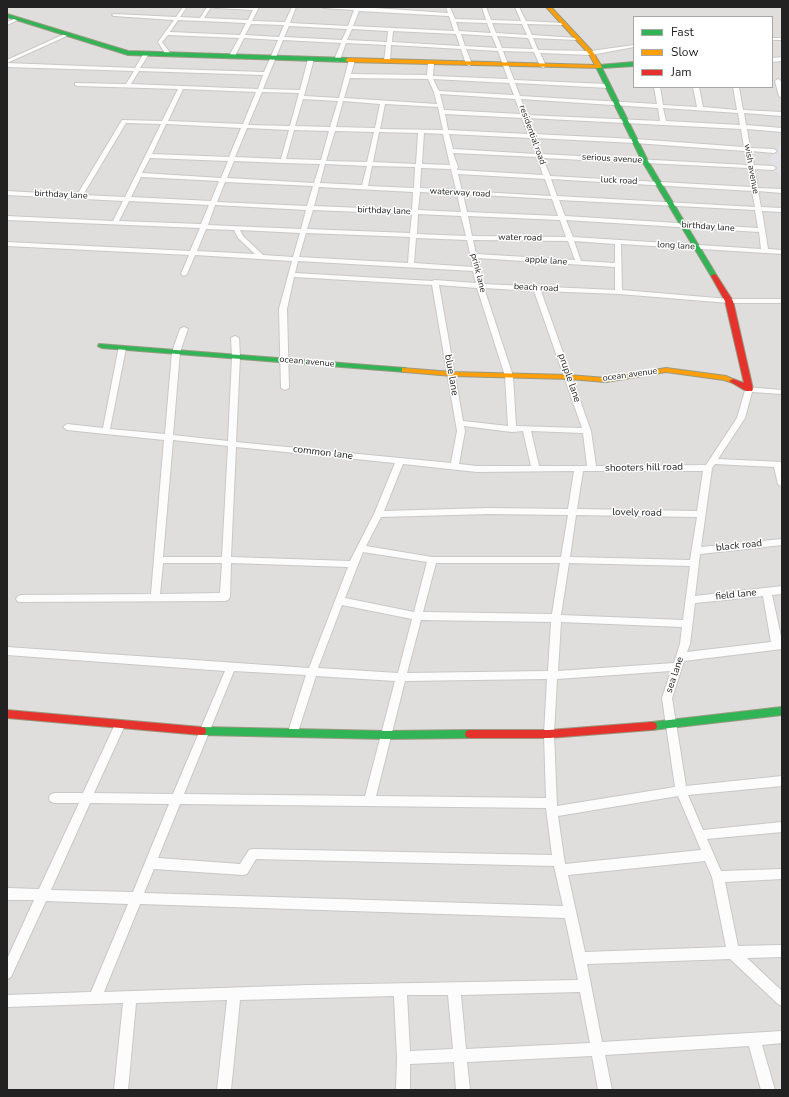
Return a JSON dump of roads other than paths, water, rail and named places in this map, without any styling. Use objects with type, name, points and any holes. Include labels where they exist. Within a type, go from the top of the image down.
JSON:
[{"type":"street","points":[[168,54],[160,42],[185,7]]},
{"type":"street","points":[[201,20],[210,7]]},
{"type":"street","points":[[216,7],[257,8],[232,56]]},
{"type":"street","points":[[184,274],[294,7]]},
{"type":"street","points":[[324,7],[357,8],[489,21],[563,24]]},
{"type":"street","points":[[448,7],[456,33],[469,64]]},
{"type":"street","name":"residential road","points":[[484,7],[580,263]]},
{"type":"street","points":[[517,7],[543,66]]},
{"type":"street","points":[[548,7],[591,52],[657,183],[729,301],[749,389],[782,392]]},
{"type":"street","points":[[337,60],[357,8]]},
{"type":"street","points":[[117,11],[114,16],[577,39]]},
{"type":"street","points":[[7,15],[128,53],[599,68],[633,64]]},
{"type":"street","points":[[7,24],[18,19]]},
{"type":"street","points":[[388,61],[391,29]]},
{"type":"street","points":[[167,33],[536,51],[591,52],[633,46]]},
{"type":"street","points":[[8,62],[67,34]]},
{"type":"street","points":[[128,85],[146,54]]},
{"type":"street","points":[[283,161],[311,59]]},
{"type":"street","points":[[285,388],[283,309],[295,258],[323,162],[339,99],[352,60]]},
{"type":"street","points":[[8,62],[137,70],[267,74]]},
{"type":"street","name":"prink lane","points":[[431,63],[430,77],[437,92],[480,285],[509,376],[512,429]]},
{"type":"street","points":[[347,76],[430,77],[608,86]]},
{"type":"street","points":[[777,81],[782,96]]},
{"type":"street","points":[[77,84],[260,90],[339,99],[524,116],[782,130]]},
{"type":"street","points":[[115,223],[182,87]]},
{"type":"street","points":[[657,88],[663,123]]},
{"type":"street","points":[[696,88],[700,108]]},
{"type":"street","name":"wish avenue","points":[[736,88],[765,251]]},
{"type":"street","points":[[437,92],[518,98],[616,102],[782,114]]},
{"type":"street","points":[[365,187],[383,102]]},
{"type":"street","points":[[79,196],[124,121],[291,128],[446,132],[635,141],[774,151]]},
{"type":"street","points":[[410,265],[421,131]]},
{"type":"street","name":"serious avenue","points":[[451,151],[773,168]]},
{"type":"street","name":"luck road","points":[[148,156],[418,166],[547,177],[782,191]]},
{"type":"street","name":"waterway road","points":[[138,175],[782,210]]},
{"type":"street","name":"birthday lane","points":[[7,193],[310,208],[563,218],[761,230]]},
{"type":"street","name":"water road","points":[[7,218],[470,238],[571,239]]},
{"type":"street","points":[[236,228],[240,237],[261,257]]},
{"type":"street","name":"long lane","points":[[571,239],[696,248],[782,252]]},
{"type":"street","points":[[618,243],[619,292]]},
{"type":"street","points":[[7,244],[295,258],[477,269]]},
{"type":"street","name":"apple lane","points":[[474,256],[619,265]]},
{"type":"street","name":"beach road","points":[[291,274],[537,289],[619,292],[729,301],[782,301]]},
{"type":"street","name":"blue lane","points":[[435,282],[461,431],[454,467]]},
{"type":"street","name":"pruple lane","points":[[537,289],[587,431],[592,469]]},
{"type":"street","points":[[155,598],[176,352],[184,329]]},
{"type":"street","points":[[21,599],[225,597],[236,357],[235,338]]},
{"type":"street","name":"ocean avenue","points":[[102,346],[452,374],[569,377],[606,380],[666,370],[726,378],[749,389]]},
{"type":"street","points":[[106,431],[122,348]]},
{"type":"street","name":"sea lane","points":[[733,953],[718,877],[681,791],[667,698],[685,644],[701,514],[710,464],[741,418],[749,389]]},
{"type":"street","points":[[460,423],[512,429],[526,428],[587,431]]},
{"type":"street","name":"common lane","points":[[67,427],[477,469],[579,469]]},
{"type":"street","points":[[526,428],[536,469]]},
{"type":"street","points":[[293,732],[312,672],[339,600],[360,548],[378,514],[400,461]]},
{"type":"street","name":"shooters hill road","points":[[579,469],[710,464],[780,465]]},
{"type":"street","points":[[780,465],[782,484]]},
{"type":"street","points":[[579,469],[556,618],[549,734],[552,807],[560,865],[586,986],[605,1090]]},
{"type":"street","name":"lovely road","points":[[378,514],[488,511],[701,514]]},
{"type":"street","name":"black road","points":[[696,551],[782,542]]},
{"type":"street","points":[[360,548],[432,560],[564,560],[695,563]]},
{"type":"street","points":[[159,560],[227,560],[354,564]]},
{"type":"street","points":[[369,801],[432,560]]},
{"type":"street","name":"field lane","points":[[690,600],[782,590]]},
{"type":"street","points":[[7,651],[231,667],[402,677],[552,675],[679,662],[779,646],[767,592]]},
{"type":"street","points":[[339,600],[417,616],[556,618],[688,624]]},
{"type":"street","points":[[95,998],[231,667]]},
{"type":"street","points":[[7,714],[189,730],[386,735],[549,734],[671,724],[782,711]]},
{"type":"street","points":[[7,973],[120,725]]},
{"type":"street","points":[[54,798],[369,801],[552,807],[681,791],[782,781]]},
{"type":"street","points":[[700,835],[782,827]]},
{"type":"street","points":[[150,863],[243,870],[253,854],[560,865],[709,855]]},
{"type":"street","points":[[718,877],[782,874]]},
{"type":"street","points":[[7,894],[570,912]]},
{"type":"street","points":[[580,958],[782,951]]},
{"type":"street","points":[[733,953],[782,1000]]},
{"type":"street","points":[[7,1001],[586,986]]},
{"type":"street","points":[[454,989],[463,1090]]},
{"type":"street","points":[[400,990],[404,1058],[403,1090]]},
{"type":"street","points":[[224,1090],[234,994]]},
{"type":"street","points":[[121,1090],[130,997]]},
{"type":"street","points":[[404,1058],[597,1049],[782,1037]]},
{"type":"street","points":[[754,1039],[768,1090]]}]
